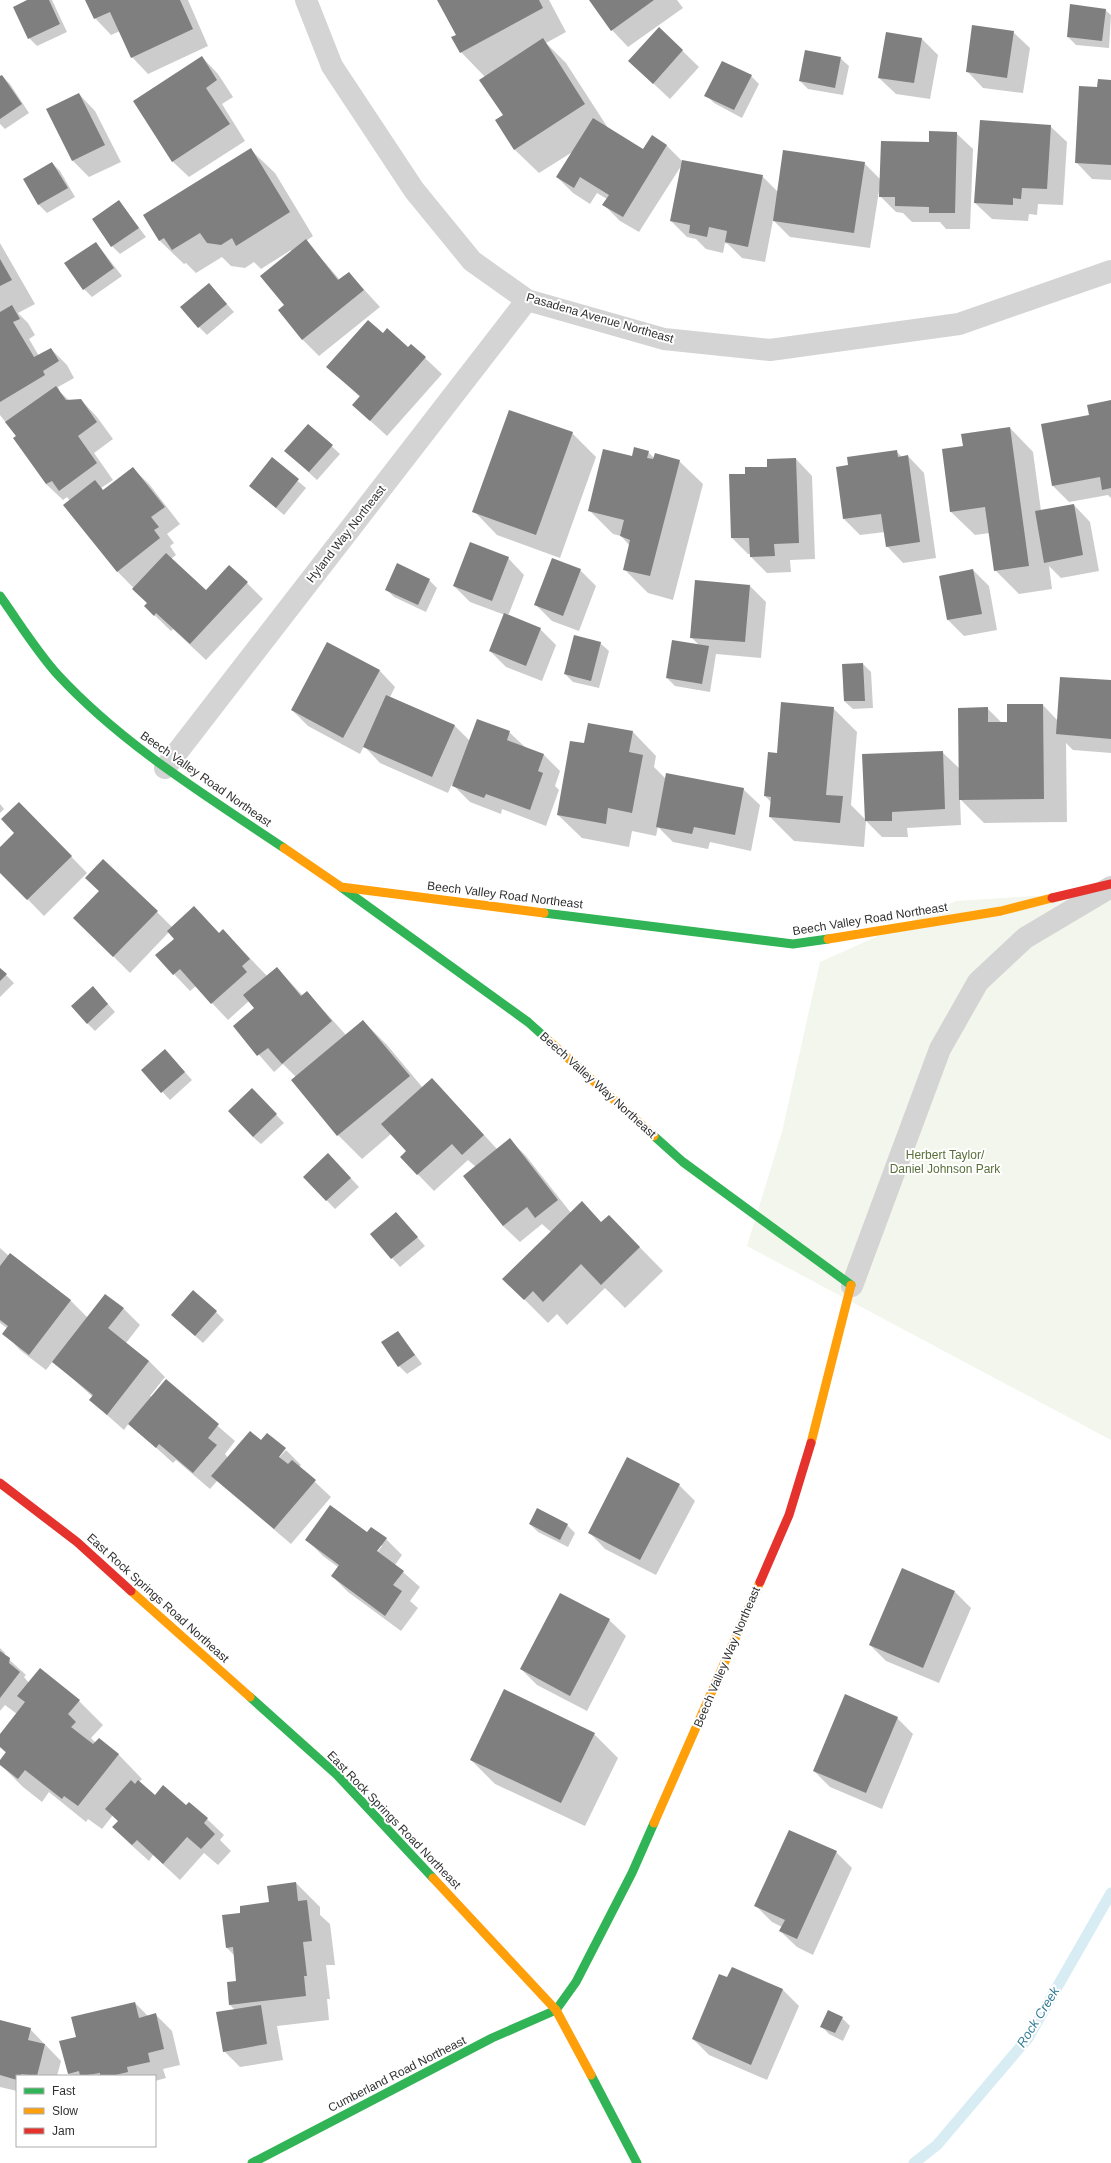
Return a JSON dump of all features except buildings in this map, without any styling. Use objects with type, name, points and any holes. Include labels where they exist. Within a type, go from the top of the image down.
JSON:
[{"type":"street","name":"Pasadena Avenue Northeast","points":[[306,0],[332,66],[414,190],[472,261],[528,300],[664,339],[770,350],[959,324],[1111,271]]},
{"type":"street","name":"Hyland Way Northeast","points":[[165,768],[528,300]]},
{"type":"street","name":"Beech Valley Road Northeast","points":[[0,596],[57,674],[118,732],[165,768],[341,887],[793,944],[1001,911],[1111,886]]},
{"type":"street","name":"Beech Valley Way Northeast","points":[[556,2010],[576,1982],[632,1873],[789,1515],[819,1418],[852,1286],[940,1049],[978,982],[1025,938],[1111,886]]},
{"type":"street","name":"Beech Valley Way Northeast","points":[[341,887],[528,1022],[683,1162],[852,1286]]},
{"type":"street","name":"East Rock Springs Road Northeast","points":[[0,1483],[77,1542],[337,1775],[556,2010],[638,2163]]},
{"type":"street","name":"Cumberland Road Northeast","points":[[252,2163],[492,2038],[556,2010]]},
{"type":"green space","name":"Herbert Taylor/ Daniel Johnson Park","points":[[1111,891],[1111,1440],[747,1246],[782,1132],[820,962],[956,901]]},
{"type":"waterway","name":"Rock Creek","points":[[914,2163],[937,2145],[1028,2038],[1111,1893]]},
{"type":"traffic: fast","points":[[0,596],[50,666],[83,700],[110,724],[137,747],[166,768],[284,848]]},
{"type":"traffic: fast","points":[[341,887],[528,1022],[548,1040]]},
{"type":"traffic: fast","points":[[544,913],[793,944],[828,939]]},
{"type":"traffic: fast","points":[[654,1136],[683,1162],[851,1285]]},
{"type":"traffic: fast","points":[[250,1697],[337,1775],[433,1878]]},
{"type":"traffic: fast","points":[[252,2163],[492,2038],[556,2010],[576,1982],[632,1873],[654,1823]]},
{"type":"traffic: fast","points":[[591,2075],[637,2163]]},
{"type":"traffic: slow","points":[[284,848],[341,887],[544,913]]},
{"type":"traffic: slow","points":[[828,939],[1001,911],[1052,898]]},
{"type":"traffic: slow","points":[[548,1040],[654,1136]]},
{"type":"traffic: slow","points":[[811,1443],[851,1285]]},
{"type":"traffic: slow","points":[[654,1823],[760,1582]]},
{"type":"traffic: slow","points":[[131,1591],[250,1697]]},
{"type":"traffic: slow","points":[[433,1878],[556,2010],[591,2075]]},
{"type":"traffic: jam","points":[[1052,898],[1111,884]]},
{"type":"traffic: jam","points":[[760,1582],[789,1515],[811,1443]]},
{"type":"traffic: jam","points":[[0,1483],[77,1542],[131,1591]]}]
